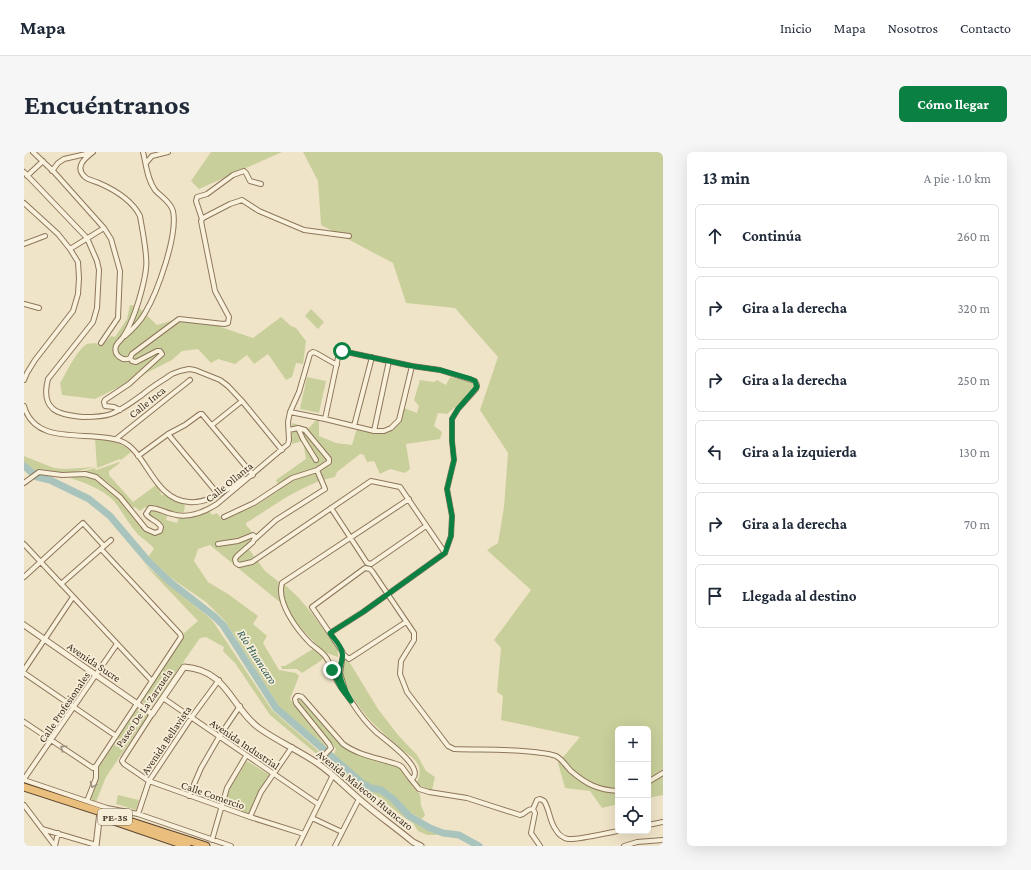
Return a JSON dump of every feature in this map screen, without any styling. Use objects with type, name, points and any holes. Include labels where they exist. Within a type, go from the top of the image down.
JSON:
[{"type":"highway","name":"PE-3S","points":[[24,787],[187,846]]},
{"type":"highway","name":"PE-3S","points":[[24,791],[206,846]]},
{"type":"street","points":[[33,152],[104,228],[111,238],[120,271],[118,318],[101,343]]},
{"type":"street","points":[[52,171],[58,163],[64,159],[93,152]]},
{"type":"street","points":[[93,152],[83,159],[80,165],[84,177],[116,192],[136,209],[140,216],[143,233],[146,267],[135,311],[123,338]]},
{"type":"street","points":[[143,152],[152,185],[156,191],[169,203],[172,211],[173,225],[166,263],[145,312],[135,327],[116,345],[118,357],[122,359],[128,360],[132,354],[179,319],[224,324],[228,322],[229,317],[215,291],[202,219],[196,201],[198,197],[207,194],[233,175],[244,171],[250,181],[261,184]]},
{"type":"street","points":[[146,163],[152,156],[168,152]]},
{"type":"street","points":[[43,161],[26,174],[87,238],[96,256],[99,270],[96,314],[91,326],[48,379],[46,384],[47,401],[50,406],[55,411],[63,415],[91,417],[109,415],[135,401],[172,374],[180,370],[195,370],[220,380],[228,386],[282,450]]},
{"type":"street","points":[[202,219],[230,204],[242,200],[259,211],[304,230],[349,236]]},
{"type":"street","points":[[24,203],[58,234],[70,249],[78,262],[79,278],[78,294],[73,311],[36,360],[24,380]]},
{"type":"street","points":[[70,249],[104,228]]},
{"type":"street","points":[[24,244],[45,236]]},
{"type":"street","points":[[24,304],[39,308]]},
{"type":"street","points":[[120,410],[114,407],[105,406],[105,400],[129,384],[162,354],[160,351],[157,351],[136,362],[132,361],[130,358]]},
{"type":"street","points":[[325,419],[339,353],[342,351],[412,366],[440,370],[471,379],[475,381],[477,385],[476,389],[458,409],[452,419],[454,460],[447,489],[452,521],[451,536],[445,553],[357,616],[330,633]]},
{"type":"street","name":"Calle Ollanta","points":[[24,483],[39,472],[62,475],[85,474],[96,477],[120,497],[146,529],[155,533],[160,531],[161,527],[148,517],[146,514],[147,510],[150,508],[155,508],[172,514],[184,516],[201,513],[218,504],[288,444],[288,422],[290,412],[299,392],[310,354],[313,352],[316,353],[337,365]]},
{"type":"street","points":[[354,426],[372,358]]},
{"type":"street","points":[[374,431],[389,361]]},
{"type":"street","points":[[290,412],[374,431],[384,431],[391,428],[399,420],[412,366]]},
{"type":"street","name":"Calle Inca","points":[[116,439],[190,380]]},
{"type":"street","points":[[212,425],[242,401]]},
{"type":"street","points":[[24,406],[34,424],[57,434],[106,437],[116,439],[126,444],[138,456],[161,488],[177,499],[189,502],[198,502],[218,494],[252,475],[202,414],[168,434],[138,456]]},
{"type":"street","points":[[224,517],[254,503],[292,478],[317,470],[328,464],[329,459],[305,430],[298,428],[289,430]]},
{"type":"street","points":[[298,428],[316,460]]},
{"type":"street","points":[[168,434],[218,494]]},
{"type":"street","points":[[317,470],[325,488],[324,491],[276,520],[237,556],[235,559],[236,563],[239,565],[255,561],[371,481],[400,487],[445,553]]},
{"type":"street","points":[[409,500],[282,583],[280,592],[283,603],[290,617],[310,643],[326,657],[336,680],[370,727],[409,760],[416,773],[413,778],[410,778]]},
{"type":"street","points":[[331,508],[367,563],[371,564],[426,526]]},
{"type":"street","points":[[24,577],[83,523],[102,548]]},
{"type":"street","points":[[218,544],[238,541],[253,535],[255,539]]},
{"type":"street","points":[[61,584],[111,540]]},
{"type":"street","points":[[24,544],[152,681]]},
{"type":"street","name":"Paseo De La Zarzuela","points":[[87,801],[96,778],[96,766],[181,637],[180,634],[102,548]]},
{"type":"street","points":[[351,701],[343,686],[340,676],[343,654],[342,650],[313,609],[313,605],[365,568],[372,571],[415,636],[401,661],[400,674],[402,681],[407,692],[448,746],[454,749],[520,750],[550,754],[556,756],[571,771],[596,788],[615,791]]},
{"type":"street","points":[[73,597],[24,671],[116,736]]},
{"type":"street","points":[[343,654],[351,659],[406,622]]},
{"type":"street","name":"Avenida Sucre","points":[[24,625],[152,714]]},
{"type":"street","name":"Calle Profesionales","points":[[24,780],[117,644]]},
{"type":"street","name":"Paseo De La Zarzuela","points":[[122,761],[184,667]]},
{"type":"street","name":"Avenida Malecon Huancaro","points":[[184,667],[205,672],[219,680],[258,728],[318,761],[359,799],[413,842],[421,846]]},
{"type":"street","name":"Avenida Bellavista","points":[[138,814],[149,781],[191,718],[219,680]]},
{"type":"street","points":[[318,761],[331,749],[329,744],[296,703],[295,699],[297,696],[302,697],[343,744],[363,754],[399,765],[419,789],[467,798],[520,815],[529,809],[533,809]]},
{"type":"street","name":"Avenida Industrial","points":[[163,698],[318,804]]},
{"type":"street","points":[[189,796],[201,768],[219,737],[240,706]]},
{"type":"street","points":[[24,722],[93,768],[96,766]]},
{"type":"street","points":[[250,817],[260,792],[292,747]]},
{"type":"street","points":[[212,840],[227,788],[246,756]]},
{"type":"street","name":"Calle Comercio","points":[[122,761],[124,764],[149,781],[250,817],[304,834]]},
{"type":"street","points":[[651,780],[663,773]]},
{"type":"street","points":[[298,846],[333,776]]},
{"type":"street","points":[[24,780],[107,808],[138,814],[231,846]]},
{"type":"street","points":[[335,846],[359,799]]},
{"type":"street","points":[[540,846],[531,833],[535,813],[533,809],[536,800],[540,799],[544,801],[550,820],[556,830],[567,839],[582,838],[615,832]]},
{"type":"street","points":[[24,805],[55,846]]},
{"type":"street","points":[[42,829],[96,846],[99,814]]},
{"type":"street","points":[[312,818],[342,832]]},
{"type":"street","points":[[651,824],[663,822]]},
{"type":"street","points":[[55,846],[58,833]]},
{"type":"street","points":[[624,846],[637,842],[663,840]]},
{"type":"green space","points":[[211,152],[282,152],[199,189],[191,181]]},
{"type":"green space","points":[[303,152],[663,152],[663,795],[651,797],[651,726],[615,726],[615,805],[602,808],[590,791],[565,788],[558,763],[580,737],[501,720],[503,696],[497,692],[501,648],[494,640],[531,590],[487,550],[498,543],[504,507],[508,453],[480,410],[498,357],[455,308],[406,303],[393,263],[321,225],[318,181]]},
{"type":"green space","points":[[130,305],[137,306],[157,325],[177,319],[212,324],[253,338],[281,317],[291,326],[296,328],[306,341],[303,364],[296,363],[292,377],[286,380],[268,354],[254,364],[247,355],[235,364],[218,359],[211,363],[198,349],[182,351],[172,360],[95,399],[62,395],[60,383],[79,351],[87,344],[94,343],[102,345],[111,336],[115,337],[127,319]]},
{"type":"green space","points":[[311,309],[324,322],[318,329],[305,316]]},
{"type":"green space","points":[[307,377],[326,381],[319,413],[300,409]]},
{"type":"green space","points":[[450,377],[471,382],[476,386],[469,395],[447,414],[438,413],[434,426],[442,432],[440,439],[406,444],[410,469],[405,473],[390,469],[380,474],[374,461],[367,462],[364,455],[360,454],[337,472],[335,477],[312,484],[300,490],[246,523],[246,525],[259,540],[248,548],[265,571],[279,582],[278,591],[282,604],[210,545],[198,549],[194,561],[208,582],[228,594],[258,616],[253,624],[267,636],[263,643],[279,670],[296,673],[299,676],[290,699],[329,750],[328,752],[280,708],[225,621],[206,602],[171,578],[148,557],[154,549],[140,537],[130,525],[114,501],[94,487],[70,478],[76,476],[96,479],[124,503],[143,528],[156,534],[162,526],[151,516],[149,511],[151,509],[168,514],[166,520],[177,523],[179,517],[208,509],[212,515],[217,513],[220,517],[231,515],[254,507],[278,491],[280,489],[276,480],[306,459],[303,441],[292,444],[292,423],[309,428],[319,417],[319,436],[336,443],[352,445],[357,428],[383,431],[399,420],[404,408],[417,413],[419,406],[414,400],[420,380],[434,382],[437,380],[446,385]]},
{"type":"green space","points":[[95,439],[120,444],[131,452],[121,460],[120,459],[97,468]]},
{"type":"green space","points":[[24,456],[54,468],[66,469],[94,467],[74,473],[40,469],[35,473],[24,463]]},
{"type":"green space","points":[[119,462],[120,463],[109,471],[109,475],[133,502],[156,485],[160,488],[161,495],[168,495],[185,505],[184,512],[177,513],[154,505],[145,507],[140,511],[135,507],[133,508],[115,489],[99,476],[89,473],[77,473],[95,468],[96,470]]},
{"type":"green space","points":[[144,564],[212,620],[272,710],[323,755],[319,756],[270,715],[235,663],[223,651],[224,647],[206,637],[200,638],[152,707],[149,707],[141,701],[183,639],[183,634],[198,621]]},
{"type":"green space","points":[[283,583],[299,598],[314,616],[338,650],[338,657],[327,653],[326,655],[290,616],[282,596]]},
{"type":"green space","points":[[313,649],[324,657],[322,660],[302,673],[297,669],[282,669],[281,666],[285,666]]},
{"type":"green space","points":[[346,659],[350,663],[378,709],[398,735],[417,755],[426,771],[435,777],[432,790],[418,785],[417,782],[420,770],[418,764],[380,730],[355,701],[345,684],[342,672]]},
{"type":"green space","points":[[298,699],[300,699],[350,752],[396,765],[401,769],[413,787],[420,794],[421,805],[425,815],[422,819],[411,813],[384,789],[364,782],[334,754],[336,749],[299,703]]},
{"type":"green space","points":[[137,707],[148,715],[106,777],[96,802],[89,801],[99,771],[98,766]]},
{"type":"green space","points":[[328,757],[363,787],[380,792],[390,798],[411,820],[429,830],[439,833],[436,835],[427,835],[418,831],[413,823],[376,795],[358,792],[322,763]]},
{"type":"green space","points":[[247,761],[270,775],[248,814],[224,805],[231,786]]},
{"type":"green space","points":[[118,795],[139,800],[136,810],[116,804]]},
{"type":"waterway","name":"Río Huancaro","points":[[24,466],[37,477],[50,480],[89,499],[110,516],[149,562],[170,582],[223,625],[276,708],[362,783],[371,788],[381,790],[393,799],[409,816],[430,828],[443,833],[459,835],[479,846]]},
{"type":"route","points":[[332,670],[341,688],[351,701],[343,686],[340,676],[343,658],[342,650],[330,633],[363,612],[445,553],[451,536],[452,516],[447,485],[454,466],[452,419],[458,409],[477,387],[475,381],[471,379],[440,370],[412,366],[342,351]]}]
